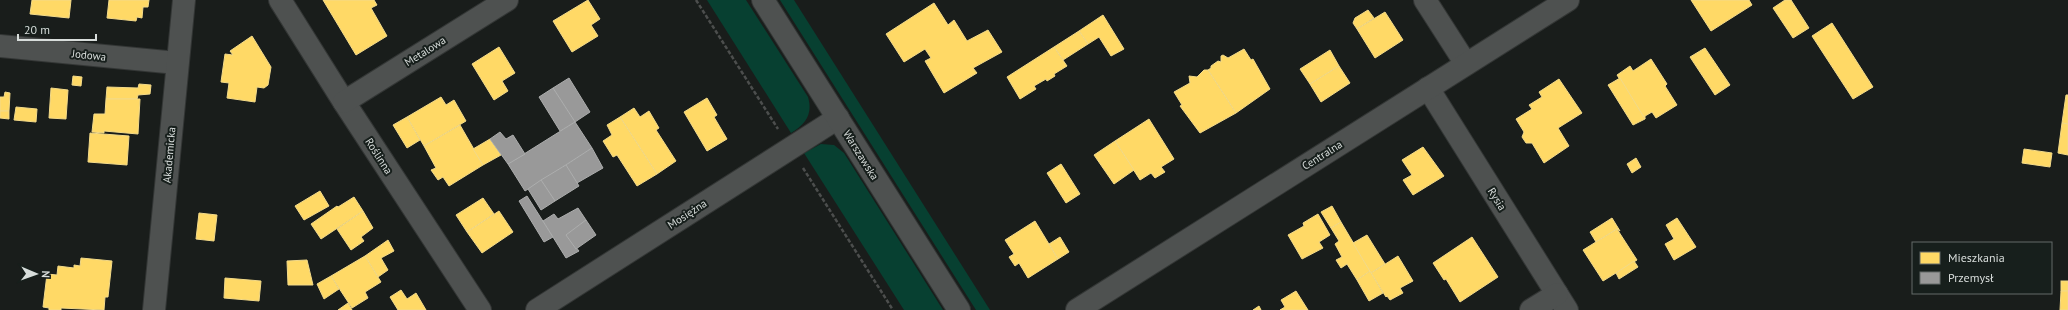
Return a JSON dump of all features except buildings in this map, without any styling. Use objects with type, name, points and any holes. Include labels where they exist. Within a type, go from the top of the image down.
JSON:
[{"type":"street","name":"Akademicka","points":[[154,310],[184,0]]},
{"type":"street","name":"Roślinna","points":[[280,0],[344,102],[480,310]]},
{"type":"street","name":"Metalowa","points":[[344,102],[507,0]]},
{"type":"street","name":"Warszawska","points":[[763,0],[959,310]]},
{"type":"street","points":[[1425,0],[1466,64]]},
{"type":"street","name":"Centralna","points":[[1077,310],[1568,0]]},
{"type":"street","name":"Jodowa","points":[[0,46],[177,63]]},
{"type":"street","name":"Rysia","points":[[1428,88],[1562,302]]},
{"type":"street","name":"Mosiężna","points":[[537,310],[838,118]]},
{"type":"street","points":[[1531,310],[1562,302]]},
{"type":"green space","points":[[707,0],[746,0],[808,97],[810,109],[809,113],[801,126],[796,130],[791,133]]},
{"type":"green space","points":[[780,0],[794,0],[990,310],[976,310]]},
{"type":"green space","points":[[821,144],[834,145],[844,153],[943,310],[904,310],[804,153]]}]
